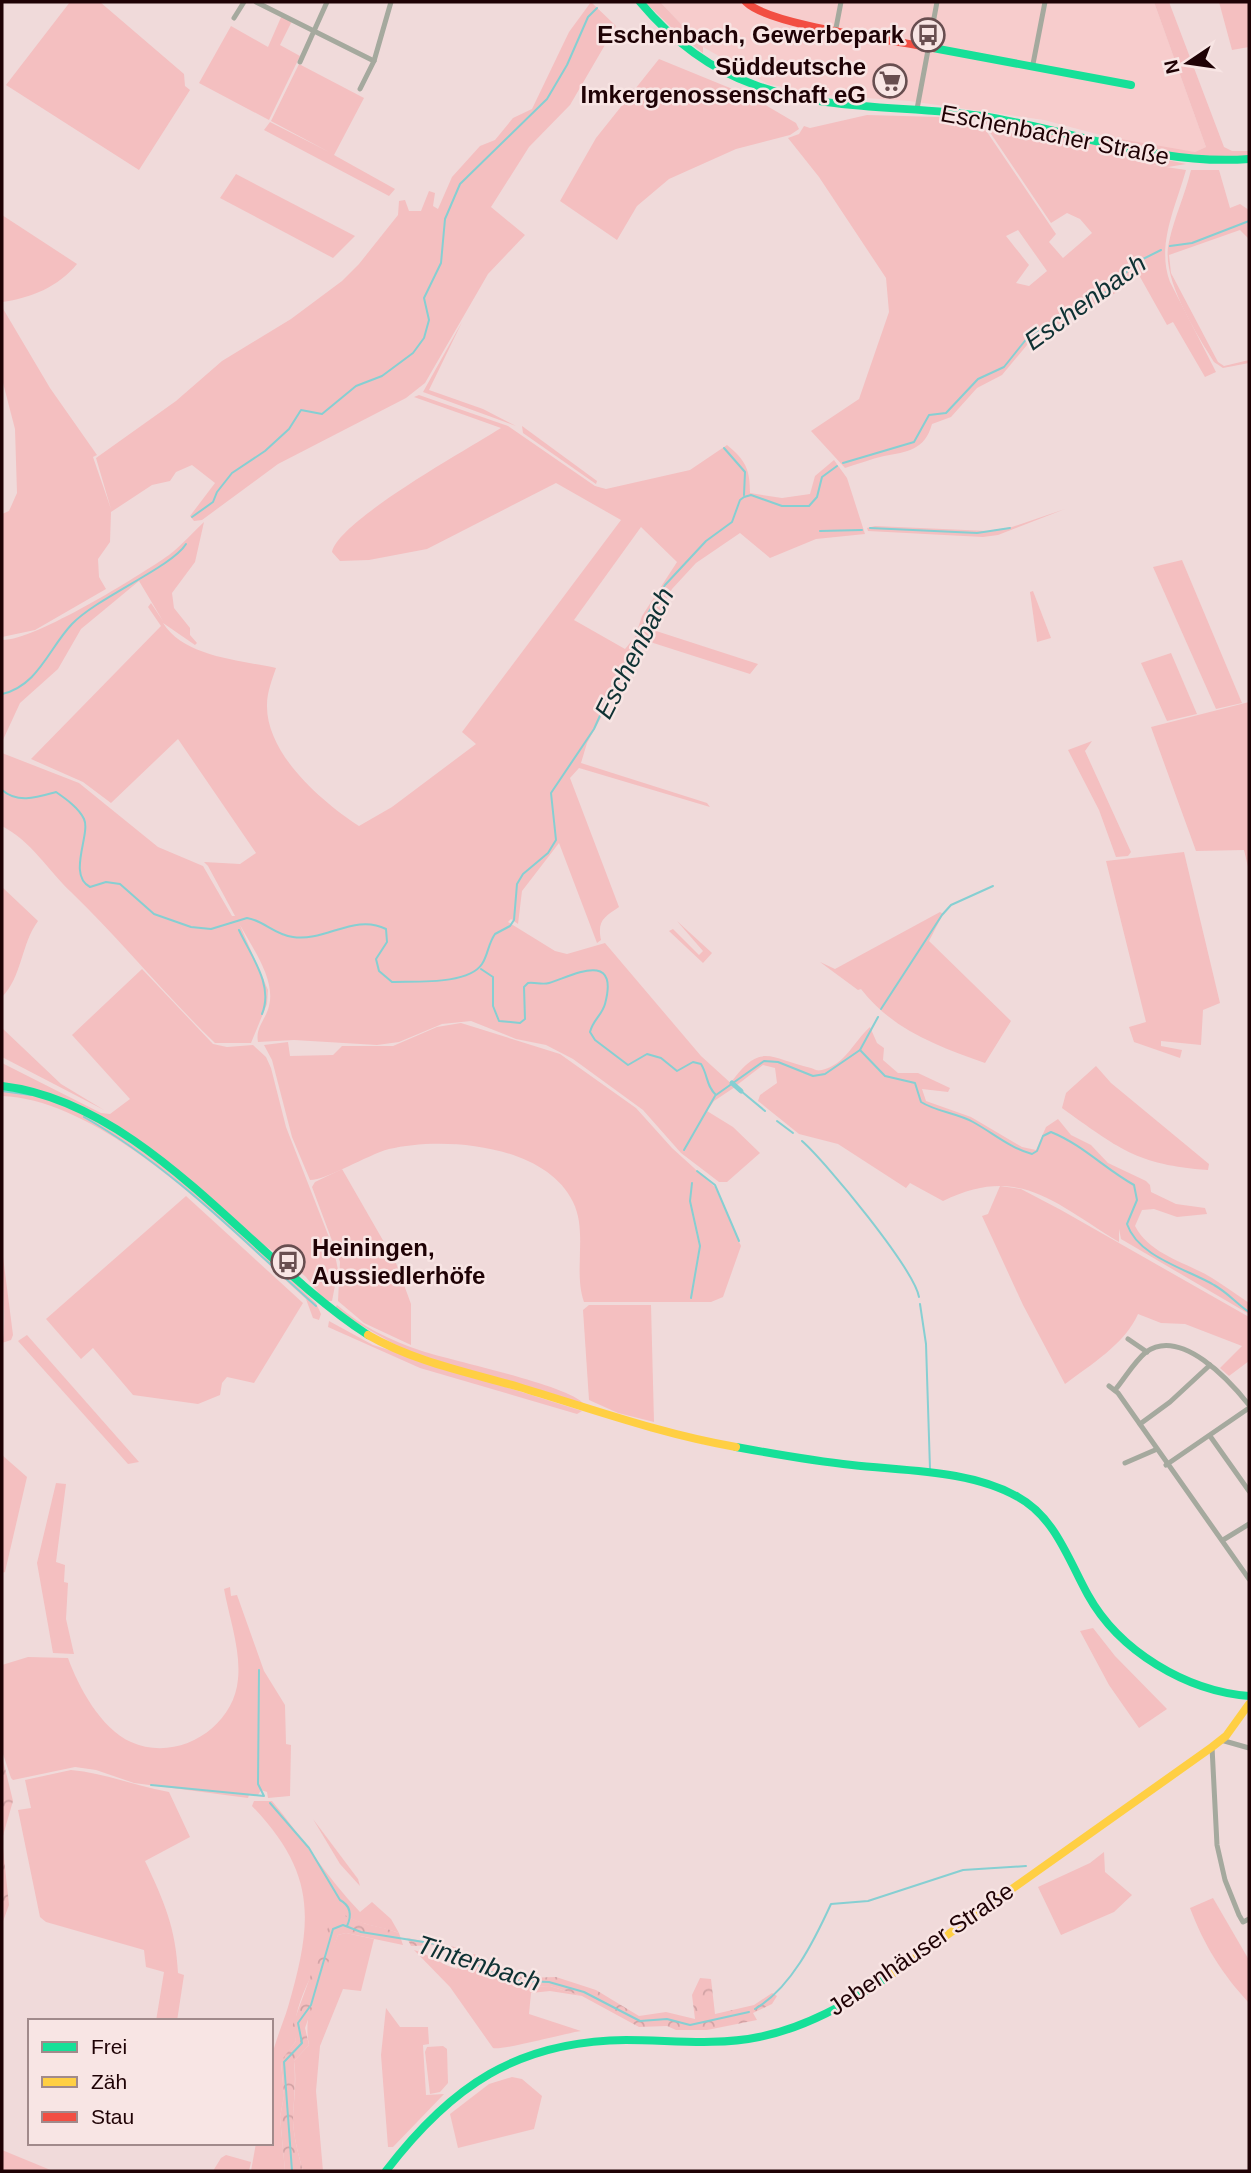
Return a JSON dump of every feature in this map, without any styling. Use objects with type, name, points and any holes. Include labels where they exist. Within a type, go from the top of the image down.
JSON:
[{"type":"street","points":[[234,18],[244,2]]},
{"type":"street","points":[[256,2],[374,61]]},
{"type":"street","points":[[300,62],[327,2]]},
{"type":"street","points":[[360,89],[374,61],[391,2]]},
{"type":"street","name":"Eschenbacher Straße","points":[[640,2],[695,55],[752,85],[817,100],[917,109],[1044,128],[1163,157],[1204,162],[1249,159]]},
{"type":"street","points":[[746,2],[753,9],[786,20],[1033,64],[1131,85]]},
{"type":"street","points":[[836,28],[841,2]]},
{"type":"street","points":[[917,109],[937,2]]},
{"type":"street","points":[[1033,64],[1045,2]]},
{"type":"street","points":[[2,1086],[57,1098],[125,1137],[188,1183],[330,1309],[382,1343],[412,1357],[549,1396],[642,1427],[836,1464],[990,1486],[1019,1497],[1038,1513],[1052,1531],[1107,1623],[1140,1651],[1180,1677],[1229,1695],[1249,1696]]},
{"type":"street","points":[[1128,1339],[1147,1352]]},
{"type":"street","points":[[1115,1391],[1147,1352],[1168,1346],[1188,1352],[1210,1365],[1249,1407],[1166,1465]]},
{"type":"street","points":[[1140,1424],[1170,1402],[1210,1365]]},
{"type":"street","points":[[1109,1386],[1140,1424],[1155,1450],[1249,1579]]},
{"type":"street","points":[[1210,1436],[1249,1490]]},
{"type":"street","points":[[1125,1463],[1155,1450]]},
{"type":"street","points":[[1223,1540],[1249,1524]]},
{"type":"street","name":"Jebenhäuser Straße","points":[[386,2171],[412,2137],[455,2096],[483,2074],[520,2055],[554,2045],[592,2040],[747,2039],[774,2034],[822,2016],[891,1974],[1212,1748],[1249,1704]]},
{"type":"street","points":[[1221,1740],[1249,1748]]},
{"type":"street","points":[[1212,1748],[1218,1853],[1228,1890],[1246,1920]]},
{"type":"shaded area","points":[[660,2],[1154,2],[1206,147],[1195,152],[1134,144],[1044,120],[909,101],[822,95],[768,84],[703,47]]},
{"type":"green space","points":[[70,2],[100,2],[184,74],[185,86],[190,90],[139,170],[6,85]]},
{"type":"green space","points":[[591,2],[616,26],[570,105],[529,147],[491,207],[525,235],[488,274],[425,383],[406,398],[278,464],[202,520],[194,521],[190,516],[215,483],[192,465],[176,472],[170,481],[152,485],[111,512],[110,542],[98,559],[99,577],[106,589],[35,630],[2,637],[2,514],[9,511],[17,493],[15,429],[2,379],[2,307],[50,388],[97,455],[93,457],[111,509],[96,458],[176,401],[222,361],[291,319],[342,281],[398,215],[399,201],[405,200],[409,211],[421,211],[429,191],[435,193],[433,206],[438,209],[452,177],[480,146],[495,140],[513,118],[532,109],[569,32]]},
{"type":"green space","points":[[645,2],[660,2],[703,47],[703,53],[677,33]]},
{"type":"green space","points":[[1154,2],[1169,2],[1224,147],[1232,151],[1249,151],[1249,157],[1174,156],[1107,142],[1109,137],[1195,152],[1206,147]]},
{"type":"green space","points":[[1219,2],[1248,2],[1249,47],[1232,50]]},
{"type":"green space","points":[[282,15],[292,21],[280,45],[300,56],[269,120],[199,83],[231,26],[268,47]]},
{"type":"green space","points":[[659,59],[752,97],[796,123],[799,129],[790,135],[736,149],[669,179],[637,206],[617,240],[560,201],[596,138]]},
{"type":"green space","points":[[299,64],[364,98],[334,155],[395,189],[389,196],[264,130],[270,122],[329,152],[271,121]]},
{"type":"green space","points":[[867,115],[939,117],[953,123],[983,126],[1056,234],[1049,242],[1063,258],[1092,233],[1080,219],[1067,213],[1051,223],[987,128],[1088,149],[986,124],[985,120],[1186,164],[1168,167],[1133,162],[1186,170],[1166,240],[1166,268],[1170,282],[1216,372],[1205,377],[1173,322],[1167,325],[1135,268],[1119,291],[1032,339],[1002,375],[977,388],[951,417],[932,424],[920,444],[907,451],[845,468],[811,431],[859,399],[889,312],[886,278],[819,177],[788,138],[799,134],[804,126],[810,128]],"holes":[[[1018,230],[1047,271],[1029,286],[1016,283],[1029,265],[1006,236]]]},
{"type":"green space","points":[[1191,170],[1219,170],[1230,208],[1240,204],[1249,210],[1249,239],[1240,230],[1169,255],[1171,273],[1218,362],[1224,366],[1249,360],[1249,363],[1223,368],[1214,362],[1189,321],[1175,288],[1170,271],[1168,256],[1169,242]]},
{"type":"green space","points":[[236,174],[355,236],[333,258],[220,198]]},
{"type":"green space","points":[[2,215],[77,264],[53,285],[23,298],[2,302]]},
{"type":"green space","points":[[462,322],[429,390],[483,409],[516,426],[423,392]]},
{"type":"green space","points":[[419,395],[508,426],[595,486],[606,489],[690,470],[727,445],[745,465],[750,493],[782,498],[810,494],[815,476],[834,460],[847,478],[865,534],[816,539],[770,558],[740,533],[696,563],[672,589],[650,629],[758,664],[750,674],[644,640],[587,743],[581,763],[707,803],[710,807],[579,768],[570,778],[619,907],[603,920],[600,928],[601,940],[597,943],[559,843],[522,891],[518,924],[511,919],[508,922],[555,951],[567,954],[605,943],[701,1056],[735,1087],[714,1101],[707,1111],[733,1127],[760,1153],[727,1182],[719,1182],[681,1153],[643,1110],[573,1059],[546,1045],[516,1039],[471,1021],[442,1024],[399,1042],[377,1045],[294,1040],[258,1042],[259,1028],[269,1006],[269,985],[262,964],[240,925],[268,990],[267,1004],[251,1043],[215,1043],[31,848],[2,826],[2,753],[79,783],[158,847],[203,866],[232,916],[235,916],[204,862],[240,864],[256,853],[178,739],[111,803],[83,782],[31,759],[161,626],[148,607],[151,603],[163,621],[139,581],[81,629],[58,669],[20,703],[2,742],[2,640],[37,630],[61,619],[135,577],[169,555],[204,522],[195,562],[172,593],[174,608],[190,628],[190,635],[197,643],[195,645],[163,623],[172,634],[198,650],[276,668],[267,705],[269,723],[276,741],[299,775],[329,804],[359,826],[392,807],[476,744],[462,732],[621,520],[556,483],[427,549],[369,560],[340,561],[332,552],[340,538],[357,522],[407,486],[501,428],[414,397]],"holes":[[[641,527],[677,562],[642,616],[635,637],[625,649],[574,620]]]},
{"type":"green space","points":[[522,426],[597,481],[596,484],[523,433]]},
{"type":"green space","points":[[1065,509],[998,535],[983,537],[868,531],[867,528],[875,526],[988,531],[1012,527]]},
{"type":"green space","points":[[1182,560],[1242,703],[1216,709],[1153,567]]},
{"type":"green space","points":[[1033,591],[1051,638],[1037,642],[1030,592]]},
{"type":"green space","points":[[1171,653],[1197,714],[1167,721],[1141,663]]},
{"type":"green space","points":[[1249,702],[1249,871],[1244,850],[1196,851],[1151,727]]},
{"type":"green space","points":[[1092,741],[1085,751],[1131,852],[1128,856],[1116,857],[1099,810],[1068,750]]},
{"type":"green space","points":[[1184,852],[1220,1003],[1203,1010],[1201,1045],[1161,1041],[1161,1046],[1182,1050],[1180,1058],[1134,1042],[1129,1027],[1146,1022],[1106,861]]},
{"type":"green space","points":[[2,887],[38,921],[32,930],[14,980],[2,997]]},
{"type":"green space","points":[[940,912],[943,914],[929,941],[1011,1021],[985,1063],[933,1043],[902,1026],[861,989],[858,990],[820,962],[835,969]]},
{"type":"green space","points":[[677,921],[712,953],[703,963],[669,931],[673,929],[699,955],[703,951]]},
{"type":"green space","points":[[142,969],[213,1044],[227,1047],[253,1045],[266,1057],[286,1127],[334,1250],[338,1270],[332,1301],[325,1301],[306,1277],[284,1258],[254,1239],[103,1120],[2,1084],[2,1063],[101,1113],[110,1114],[130,1099],[72,1035]]},
{"type":"green space","points":[[461,1023],[560,1054],[636,1108],[672,1148],[715,1187],[741,1246],[723,1297],[711,1302],[584,1302],[580,1278],[580,1226],[573,1202],[559,1183],[540,1167],[517,1156],[464,1145],[411,1145],[380,1152],[326,1176],[310,1180],[292,1137],[272,1060],[264,1045],[288,1042],[290,1056],[333,1055],[342,1046],[393,1046],[437,1027]]},
{"type":"green space","points":[[870,1027],[877,1043],[884,1048],[883,1060],[898,1073],[918,1073],[950,1088],[948,1092],[922,1089],[926,1101],[971,1117],[1022,1147],[1036,1150],[1046,1127],[1058,1119],[1071,1135],[1091,1145],[1108,1163],[1146,1181],[1151,1192],[1176,1204],[1205,1208],[1207,1214],[1177,1217],[1154,1209],[1142,1210],[1135,1226],[1159,1251],[1202,1272],[1249,1303],[1249,1314],[1121,1239],[1119,1229],[1119,1242],[1036,1193],[1015,1187],[994,1186],[943,1201],[910,1183],[906,1188],[838,1144],[799,1134],[758,1101],[760,1095],[777,1083],[775,1068],[763,1065],[737,1085],[732,1081],[751,1061],[759,1057],[776,1058],[817,1070],[830,1067],[843,1058]]},
{"type":"green space","points":[[2,1028],[61,1084],[104,1110],[2,1057]]},
{"type":"green space","points":[[1096,1066],[1111,1083],[1209,1164],[1208,1170],[1184,1168],[1145,1159],[1114,1144],[1062,1108],[1066,1093]]},
{"type":"green space","points":[[2,1089],[44,1098],[87,1117],[171,1172],[316,1303],[321,1314],[319,1320],[313,1318],[306,1299],[242,1239],[205,1206],[125,1144],[83,1120],[42,1103],[2,1096]]},
{"type":"green space","points":[[342,1169],[396,1263],[411,1304],[411,1345],[364,1323],[338,1301],[340,1262],[312,1187],[315,1182]]},
{"type":"green space","points":[[1000,1186],[1021,1189],[1061,1210],[1249,1317],[1249,1361],[1229,1376],[1220,1368],[1242,1346],[1185,1324],[1161,1323],[1138,1314],[1116,1344],[1065,1384],[1023,1305],[982,1216],[988,1214]]},
{"type":"green space","points":[[186,1196],[303,1303],[254,1383],[227,1377],[222,1383],[220,1395],[198,1404],[133,1395],[93,1348],[81,1359],[46,1319]]},
{"type":"green space","points":[[2,1249],[13,1335],[11,1340],[2,1343],[4,1313]]},
{"type":"green space","points":[[337,1305],[366,1326],[399,1343],[556,1389],[584,1404],[410,1353],[341,1314],[335,1308]]},
{"type":"green space","points":[[589,1305],[651,1305],[654,1422],[618,1413],[589,1400],[583,1310]]},
{"type":"green space","points":[[329,1321],[373,1345],[582,1411],[577,1414],[420,1368],[328,1327]]},
{"type":"green space","points":[[27,1335],[139,1462],[128,1464],[18,1341]]},
{"type":"green space","points":[[2,1455],[27,1477],[5,1572],[2,1573]]},
{"type":"green space","points":[[56,1483],[66,1484],[56,1562],[65,1565],[64,1582],[68,1583],[66,1619],[74,1654],[53,1653],[37,1563]]},
{"type":"green space","points":[[230,1587],[231,1596],[237,1595],[264,1671],[285,1705],[286,1744],[291,1745],[290,1796],[268,1798],[267,1792],[261,1790],[258,1795],[249,1795],[248,1798],[134,1783],[96,1770],[75,1767],[13,1780],[11,1778],[2,1751],[2,1665],[28,1657],[68,1658],[92,1706],[110,1727],[131,1742],[167,1748],[200,1737],[215,1726],[234,1697],[238,1679],[236,1645],[224,1589]]},
{"type":"green space","points":[[1093,1628],[1115,1656],[1167,1709],[1139,1728],[1109,1685],[1080,1631]]},
{"type":"green space","points":[[2,1756],[13,1801],[2,1839]]},
{"type":"green space","points":[[71,1770],[169,1792],[190,1837],[145,1861],[168,1915],[175,1942],[178,1973],[184,1975],[177,2019],[156,2019],[164,1972],[146,1967],[144,1950],[46,1922],[40,1917],[18,1810],[31,1808],[25,1780]]},
{"type":"green space","points":[[254,1801],[272,1801],[360,1912],[372,1902],[391,1919],[399,1933],[359,1922],[345,1915],[311,1977],[297,2011],[296,2041],[281,2062],[284,2096],[280,2117],[285,2171],[251,2171],[256,2145],[273,2145],[273,2055],[302,1949],[304,1900],[299,1877],[289,1854],[252,1806]]},
{"type":"green space","points":[[313,1819],[358,1879],[360,1886],[340,1864]]},
{"type":"green space","points":[[2,1839],[9,1905],[2,1924]]},
{"type":"green space","points":[[1104,1852],[1105,1872],[1132,1895],[1114,1912],[1061,1935],[1038,1887],[1090,1863]]},
{"type":"green space","points":[[1213,1898],[1249,1960],[1249,2003],[1215,1958],[1190,1908]]},
{"type":"green space","points":[[345,1915],[399,1933],[403,1945],[346,1933],[338,1935],[305,2028],[309,2045],[294,2061],[293,2124],[303,2171],[285,2171],[280,2117],[284,2096],[281,2061],[296,2041],[292,2027],[330,1922]]},
{"type":"green space","points":[[346,1933],[374,1939],[361,1991],[343,1989],[320,2046],[316,2091],[323,2171],[303,2171],[293,2124],[294,2061],[309,2045],[307,2032],[311,2004],[338,1935]]},
{"type":"green space","points":[[407,1938],[460,1948],[460,1952],[470,1957],[474,1954],[524,1978],[556,1977],[596,1990],[639,2016],[666,2012],[695,2019],[692,1995],[700,1978],[711,1979],[715,2014],[754,2005],[772,1993],[777,1996],[772,2004],[753,2013],[757,2020],[707,2030],[676,2030],[667,2026],[639,2027],[582,1996],[550,1986],[521,1987],[485,1975],[458,1955],[443,1951],[436,1945],[411,1946]]},
{"type":"green space","points":[[414,1950],[457,1969],[462,1958],[485,1975],[521,1987],[550,1986],[582,1996],[550,1991],[531,1993],[529,2014],[581,2031],[493,2048],[450,1987]]},
{"type":"green space","points":[[386,2008],[400,2027],[428,2027],[429,2044],[423,2045],[426,2095],[444,2094],[393,2147],[388,2147],[381,2055]]},
{"type":"green space","points":[[443,2046],[447,2049],[448,2083],[440,2092],[430,2094],[425,2052],[427,2047]]},
{"type":"green space","points":[[512,2077],[522,2079],[542,2096],[534,2129],[458,2148],[450,2114],[489,2084]]},
{"type":"green space","points":[[2,2150],[53,2171],[2,2171]]},
{"type":"green space","points":[[226,2155],[251,2162],[249,2171],[213,2171]]},
{"type":"waterway","points":[[192,517],[213,502],[217,492],[232,473],[265,451],[289,429],[301,410],[322,414],[356,386],[382,376],[413,353],[424,338],[429,320],[424,298],[441,263],[445,219],[460,184],[547,99],[567,65],[588,17],[597,8]]},
{"type":"waterway","name":"Eschenbach","points":[[1170,246],[1192,243],[1249,221]]},
{"type":"waterway","name":"Eschenbach","points":[[843,463],[914,442],[929,415],[946,413],[978,379],[1004,367],[1028,337],[1095,294],[1108,292],[1135,263],[1161,250]]},
{"type":"waterway","points":[[724,448],[745,472],[744,495]]},
{"type":"waterway","points":[[2,790],[21,798],[56,792],[76,807],[85,826],[80,864],[83,881],[90,887],[106,882],[120,884],[154,914],[191,927],[211,929],[247,918],[293,937],[317,936],[363,924],[374,925],[386,929],[387,942],[376,959],[379,971],[392,982],[441,981],[465,976],[482,964],[495,934],[510,926],[514,920],[517,884],[523,874],[548,853],[556,840],[551,793],[594,729],[620,671],[640,640],[647,615],[665,585],[706,541],[732,522],[740,500],[744,497],[751,495],[782,506],[809,506],[817,497],[822,477],[837,466]]},
{"type":"waterway","points":[[870,528],[977,533],[1010,528]]},
{"type":"waterway","points":[[820,531],[862,530]]},
{"type":"waterway","points":[[2,694],[14,690],[34,675],[72,624],[84,614],[166,562],[186,544]]},
{"type":"waterway","points":[[881,1009],[951,905],[993,886]]},
{"type":"waterway","points":[[239,930],[260,971],[265,992],[262,1014]]},
{"type":"waterway","points":[[481,969],[493,977],[493,1006],[499,1021],[520,1023],[525,1019],[524,987],[528,983],[546,984],[580,972],[599,971],[606,976],[608,987],[604,1008],[590,1032],[595,1040],[628,1065],[647,1054],[661,1058],[677,1071],[693,1062],[701,1064],[710,1088],[716,1095],[764,1061],[778,1062],[813,1076],[825,1074],[860,1050],[885,1076],[915,1083],[921,1102],[967,1119],[1024,1151],[1032,1154],[1037,1151],[1043,1136],[1051,1132],[1063,1137],[1134,1185],[1137,1200],[1127,1224],[1141,1245],[1164,1261],[1219,1288],[1249,1312]]},
{"type":"waterway","points":[[860,1050],[878,1017]]},
{"type":"waterway","points":[[732,1083],[741,1091]]},
{"type":"waterway","points":[[2,1091],[31,1095]]},
{"type":"waterway","points":[[741,1091],[765,1111]]},
{"type":"waterway","points":[[684,1150],[715,1096]]},
{"type":"waterway","points":[[84,1117],[147,1158],[176,1181],[316,1306]]},
{"type":"waterway","points":[[777,1121],[793,1133]]},
{"type":"waterway","points":[[802,1141],[848,1192],[886,1241],[914,1283],[919,1297]]},
{"type":"waterway","points":[[697,1171],[715,1185],[739,1241]]},
{"type":"waterway","points":[[691,1298],[700,1246],[690,1201],[692,1183]]},
{"type":"waterway","points":[[283,1264],[304,1282]]},
{"type":"waterway","points":[[920,1304],[926,1344],[930,1469]]},
{"type":"waterway","points":[[151,1785],[264,1796],[258,1784],[259,1670]]},
{"type":"waterway","points":[[270,1803],[309,1848],[340,1900],[348,1908],[350,1918],[347,1926]]},
{"type":"waterway","name":"Tintenbach","points":[[755,2009],[780,1989],[800,1963],[831,1904],[868,1901],[963,1870],[1026,1866]]},
{"type":"waterway","name":"Tintenbach","points":[[292,2171],[284,2062],[302,2043],[298,2023],[311,2005],[333,1929],[343,1925],[361,1932],[436,1944],[457,1952],[487,1971],[521,1981],[549,1982],[584,1992],[640,2021],[667,2019],[690,2025],[749,2012]]},
{"type":"traffic: fast","points":[[640,2],[678,40],[707,61],[738,78],[783,94],[839,104],[982,116],[1181,157],[1249,159]]},
{"type":"traffic: fast","points":[[933,48],[1131,85]]},
{"type":"traffic: fast","points":[[2,1086],[54,1099],[104,1122],[150,1152],[196,1189],[282,1267],[368,1335]]},
{"type":"traffic: fast","points":[[736,1447],[852,1465],[959,1477],[1000,1488],[1018,1497],[1042,1516],[1060,1541],[1101,1615],[1117,1634],[1136,1650],[1179,1677],[1225,1693],[1249,1696]]},
{"type":"traffic: fast","points":[[386,2171],[436,2115],[462,2092],[519,2059],[587,2042],[709,2042],[759,2037],[826,2013],[888,1977]]},
{"type":"traffic: slow","points":[[368,1335],[442,1366],[654,1428],[736,1447]]},
{"type":"traffic: slow","points":[[888,1977],[1212,1747],[1226,1736],[1249,1704]]},
{"type":"traffic: jam","points":[[746,2],[759,11],[805,25],[933,48]]},
{"type":"place","name":"Eschenbach, Gewerbepark","points":[[928,35]]},
{"type":"place","name":"Süddeutsche Imkergenossenschaft eG","points":[[890,81]]},
{"type":"place","name":"Heiningen, Aussiedlerhöfe","points":[[288,1262]]}]
